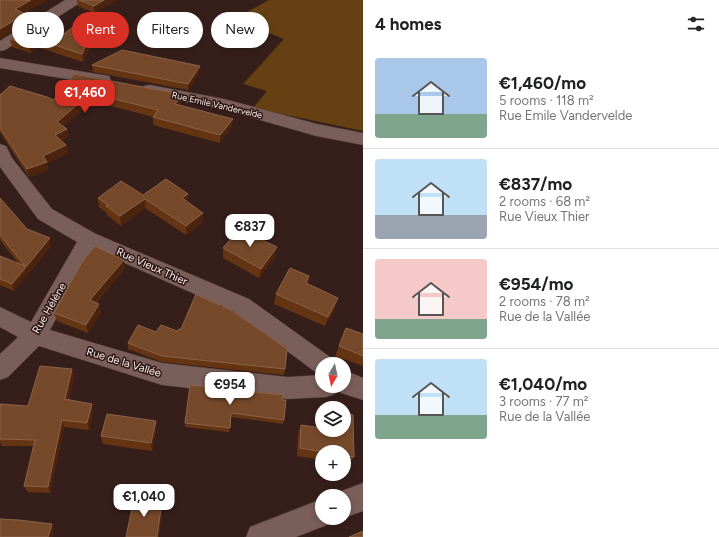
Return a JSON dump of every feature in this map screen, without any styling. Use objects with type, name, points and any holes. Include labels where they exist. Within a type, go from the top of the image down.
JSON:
[{"type":"street","points":[[0,46],[75,0]]},
{"type":"street","name":"Rue Emile Vandervelde","points":[[0,63],[224,104],[316,130],[363,139]]},
{"type":"street","name":"Rue Vieux Thier","points":[[0,150],[4,160],[45,214],[89,239],[241,305],[315,359]]},
{"type":"street","name":"Rue Hélène","points":[[0,370],[35,335],[89,239]]},
{"type":"street","name":"Rue de la Vallée","points":[[0,316],[35,335],[162,374],[288,388],[315,387]]},
{"type":"street","points":[[351,501],[363,497]]},
{"type":"street","points":[[260,537],[315,516]]},
{"type":"shaded area","points":[[269,0],[363,0],[363,131],[253,108],[267,91],[243,84],[284,39],[269,33],[269,12],[247,12]]},
{"type":"building","points":[[0,0],[31,0],[15,9],[21,12],[12,12],[12,22],[0,29]]},
{"type":"building","points":[[79,0],[104,0],[94,6]]},
{"type":"building","points":[[72,28],[72,48],[85,48],[82,54],[64,48],[64,34]]},
{"type":"building","points":[[122,50],[200,66],[188,84],[92,65]]},
{"type":"building","points":[[74,74],[180,94],[178,98],[180,98],[175,104],[233,119],[220,135],[153,117],[158,110],[91,93],[57,122],[67,129],[55,135],[66,145],[43,156],[47,162],[27,169],[0,128],[0,95],[10,86],[53,100],[64,89]]},
{"type":"building","points":[[166,179],[188,194],[182,198],[203,213],[186,226],[145,199],[120,216],[98,198],[121,181],[143,195]]},
{"type":"building","points":[[0,198],[27,229],[50,238],[12,284],[0,279],[0,256],[25,266],[0,235]]},
{"type":"building","points":[[239,229],[277,247],[261,269],[223,248]]},
{"type":"building","points":[[95,246],[124,260],[90,300],[99,304],[86,325],[54,313],[82,262]]},
{"type":"building","points":[[290,268],[309,276],[306,283],[338,298],[328,317],[276,294]]},
{"type":"building","points":[[196,294],[219,305],[220,304],[249,322],[287,349],[285,369],[162,356],[128,343],[138,325],[156,332],[161,325],[177,331],[181,329]]},
{"type":"building","points":[[346,328],[363,334],[363,356],[339,346]]},
{"type":"building","points":[[40,366],[72,369],[65,399],[92,404],[87,423],[62,420],[48,487],[24,486],[35,440],[0,439],[0,404],[28,406]]},
{"type":"building","points":[[190,385],[283,395],[282,400],[286,400],[284,420],[231,413],[230,428],[185,423]]},
{"type":"building","points":[[107,414],[156,421],[151,443],[101,436]]},
{"type":"building","points":[[351,415],[353,415],[354,457],[351,456],[351,445],[315,445],[315,450],[300,448],[301,425],[315,427],[315,437],[351,437]]},
{"type":"building","points":[[135,494],[152,496],[150,508],[161,509],[157,537],[126,537]]},
{"type":"building","points":[[0,519],[52,524],[48,537],[0,537]]},
{"type":"building","points":[[363,531],[363,537],[349,537]]}]
